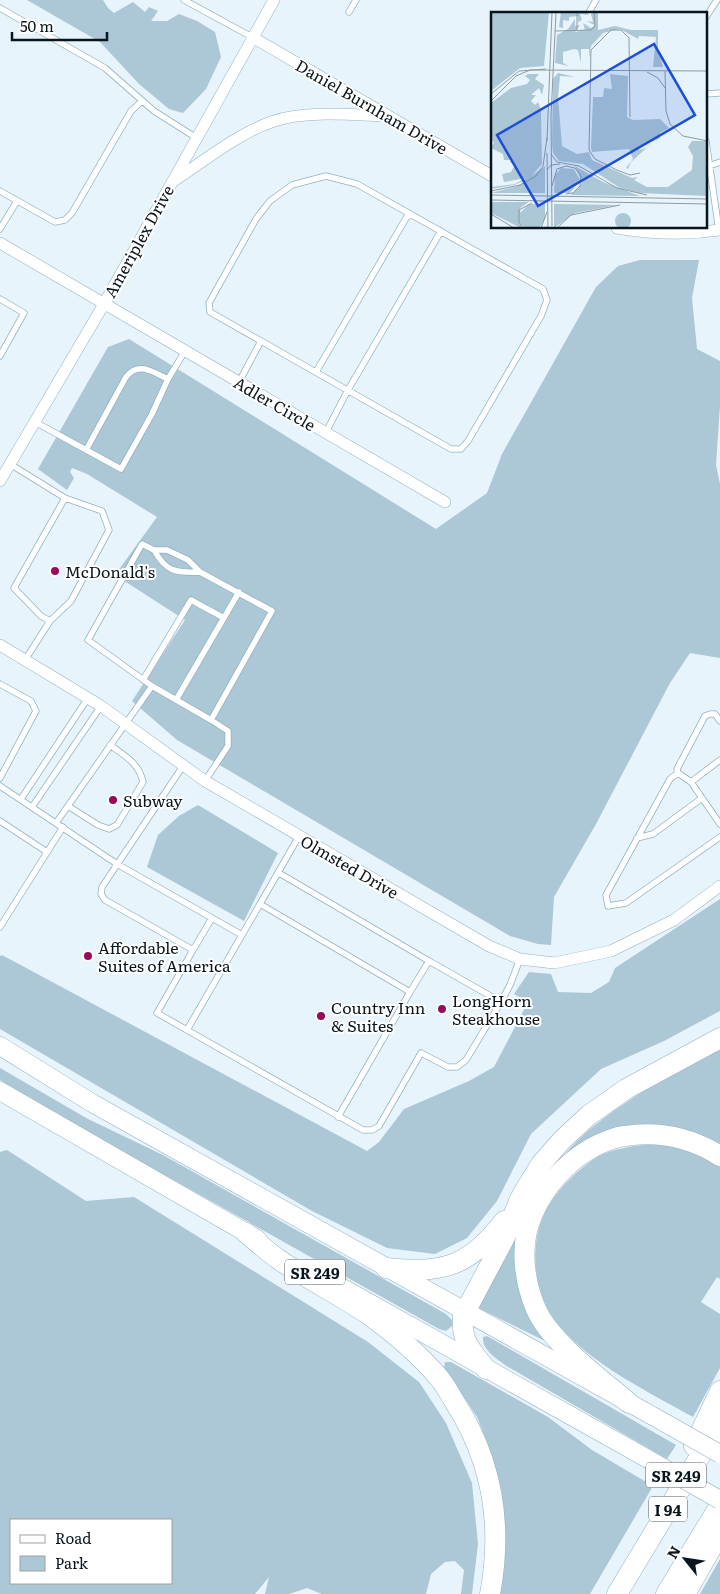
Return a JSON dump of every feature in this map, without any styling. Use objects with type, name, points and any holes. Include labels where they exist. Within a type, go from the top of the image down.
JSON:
[{"type":"highway","points":[[386,1268],[427,1270],[442,1268],[459,1262],[477,1250],[486,1243],[519,1201],[534,1175],[554,1148],[589,1115],[639,1081],[720,1038]]},
{"type":"highway","points":[[629,1403],[552,1334],[537,1311],[528,1287],[525,1259],[527,1232],[537,1206],[553,1181],[571,1162],[592,1148],[616,1137],[650,1134],[678,1137],[705,1146],[720,1156]]},
{"type":"highway","points":[[486,1369],[469,1348],[464,1337],[462,1330],[464,1312],[505,1237],[519,1201]]},
{"type":"highway","points":[[246,1233],[278,1259],[369,1316],[408,1347],[440,1379],[466,1419],[489,1477],[496,1520],[494,1570],[490,1594]]},
{"type":"highway","points":[[649,1541],[720,1391]]},
{"type":"highway","name":"I 94","points":[[617,1594],[720,1423]]},
{"type":"highway","name":"I 94","points":[[666,1594],[720,1505]]},
{"type":"highway","points":[[685,1594],[720,1533]]},
{"type":"main road","name":"SR 249","points":[[0,1046],[92,1103],[720,1454]]},
{"type":"main road","name":"SR 249","points":[[0,1091],[246,1233],[720,1500]]},
{"type":"street","name":"Ameriplex Drive","points":[[0,481],[104,304],[170,182],[274,0]]},
{"type":"street","name":"Daniel Burnham Drive","points":[[252,37],[491,175]]},
{"type":"street","points":[[170,182],[245,134],[274,121],[290,117],[328,114],[390,116]]},
{"type":"street","points":[[623,229],[680,234],[719,231]]},
{"type":"street","name":"Adler Circle","points":[[0,243],[445,502]]},
{"type":"street","name":"Olmsted Drive","points":[[0,645],[101,706],[205,781],[489,946],[520,959],[554,962],[611,951],[674,920],[720,886]]},
{"type":"lane","points":[[184,0],[252,37]]},
{"type":"lane","points":[[350,12],[356,0]]},
{"type":"lane","points":[[589,12],[596,0]]},
{"type":"lane","points":[[708,14],[717,0]]},
{"type":"lane","points":[[0,8],[105,68],[154,111],[196,137]]},
{"type":"lane","points":[[0,192],[55,222],[65,220],[72,213],[131,111],[142,100]]},
{"type":"lane","points":[[708,153],[719,231]]},
{"type":"lane","points":[[710,166],[720,162]]},
{"type":"lane","points":[[326,176],[357,184],[441,231],[544,288],[547,300],[541,316],[468,441],[461,449],[451,449],[210,312],[209,303],[256,219],[270,201],[292,184],[326,176]]},
{"type":"lane","points":[[0,229],[17,201]]},
{"type":"lane","points":[[316,372],[410,213]]},
{"type":"lane","points":[[326,432],[348,390],[441,231]]},
{"type":"lane","points":[[0,299],[24,313],[0,356]]},
{"type":"lane","points":[[239,382],[261,341]]},
{"type":"lane","points":[[35,422],[121,469],[152,414],[168,378],[185,351]]},
{"type":"lane","points":[[86,450],[126,377],[132,370],[140,367],[168,378]]},
{"type":"lane","points":[[10,464],[65,498],[102,511],[109,530],[71,600],[50,622],[25,660]]},
{"type":"lane","points":[[50,622],[41,616],[14,588],[65,498]]},
{"type":"lane","points":[[205,781],[228,746],[228,731],[152,686],[88,640],[142,544],[154,550],[167,550],[188,560],[200,572],[272,611],[211,720]]},
{"type":"lane","points":[[154,550],[161,562],[179,573],[200,572]]},
{"type":"lane","points":[[176,700],[239,592]]},
{"type":"lane","points":[[144,680],[192,600],[224,618]]},
{"type":"lane","points":[[0,684],[31,701],[36,711],[0,778]]},
{"type":"lane","points":[[56,823],[152,686]]},
{"type":"lane","points":[[21,799],[88,698]]},
{"type":"lane","points":[[32,807],[101,706]]},
{"type":"lane","points":[[720,721],[715,714],[706,716],[677,770],[678,773],[670,779],[606,895],[608,906],[626,903],[720,837]]},
{"type":"lane","points":[[68,806],[98,825],[109,829],[117,824],[143,782],[141,772],[135,763],[110,745]]},
{"type":"lane","points":[[691,782],[720,760]]},
{"type":"lane","points":[[183,766],[102,887],[102,894],[105,900],[193,950]]},
{"type":"lane","points":[[678,773],[691,782],[720,824]]},
{"type":"lane","points":[[0,786],[117,864],[242,935]]},
{"type":"lane","points":[[637,838],[653,834],[702,798]]},
{"type":"lane","points":[[0,821],[47,852]]},
{"type":"lane","points":[[0,927],[63,827]]},
{"type":"lane","points":[[187,1030],[299,836]]},
{"type":"lane","points":[[279,873],[500,1002]]},
{"type":"lane","points":[[260,904],[410,992]]},
{"type":"lane","points":[[212,918],[157,1013],[363,1130],[372,1130],[379,1126],[421,1052],[448,1067],[457,1067],[466,1060],[510,985],[520,959]]},
{"type":"lane","points":[[338,1117],[429,961]]},
{"type":"green space","points":[[27,0],[103,0],[114,13],[133,2],[145,12],[149,7],[158,11],[151,21],[167,21],[179,14],[197,21],[215,32],[221,57],[206,89],[183,113],[169,109],[139,84],[100,42]]},
{"type":"green space","points":[[640,260],[699,260],[692,298],[697,349],[720,361],[720,405],[716,465],[720,484],[720,658],[690,653],[670,683],[596,824],[554,897],[551,945],[538,944],[510,936],[177,740],[132,701],[185,620],[115,575],[157,517],[87,474],[72,468],[70,472],[74,478],[67,490],[38,469],[108,347],[129,339],[436,529],[487,493],[502,454],[596,287],[618,266]]},
{"type":"green space","points":[[198,805],[278,853],[244,921],[147,867],[158,835],[179,816]]},
{"type":"green space","points":[[720,899],[720,1011],[664,1041],[601,1069],[531,1134],[497,1201],[467,1238],[435,1254],[387,1248],[312,1211],[0,1029],[0,956],[2,955],[367,1151],[379,1142],[404,1109],[469,1081],[494,1067],[528,1002],[514,994],[529,972],[551,974],[558,992],[591,993],[609,982],[615,968]]},
{"type":"green space","points":[[720,1048],[720,1147],[668,1128],[556,1166],[570,1148],[588,1131],[631,1099]]},
{"type":"green space","points":[[0,1068],[88,1119],[163,1155],[446,1314],[452,1320],[452,1326],[446,1331],[439,1329],[127,1154],[0,1080]]},
{"type":"green space","points":[[652,1144],[688,1151],[704,1157],[720,1167],[720,1279],[717,1277],[701,1302],[720,1314],[720,1368],[693,1417],[622,1377],[588,1353],[559,1326],[543,1299],[538,1283],[535,1250],[537,1234],[542,1219],[553,1198],[570,1178],[597,1157],[610,1151]]},
{"type":"green space","points":[[7,1150],[86,1201],[134,1197],[368,1342],[419,1382],[446,1423],[472,1483],[478,1544],[472,1594],[461,1594],[464,1570],[455,1561],[445,1562],[431,1574],[426,1594],[322,1594],[307,1588],[289,1594],[265,1594],[269,1577],[255,1594],[0,1594],[0,1152]]},
{"type":"green space","points":[[522,1218],[544,1338],[545,1341],[474,1306]]},
{"type":"green space","points":[[487,1336],[676,1445],[667,1459],[505,1365],[487,1350],[483,1337]]},
{"type":"green space","points":[[445,1362],[451,1362],[548,1417],[592,1450],[653,1486],[590,1594],[499,1594],[504,1538],[502,1493],[492,1456],[477,1417],[444,1367]]},
{"type":"green space","points":[[720,1559],[720,1594],[700,1594]]},
{"type":"place","name":"McDonald's","points":[[55,571]]},
{"type":"place","name":"Subway","points":[[113,800]]},
{"type":"place","name":"Affordable Suites of America","points":[[88,956]]},
{"type":"place","name":"LongHorn Steakhouse","points":[[442,1009]]},
{"type":"place","name":"Country Inn & Suites","points":[[321,1016]]}]
